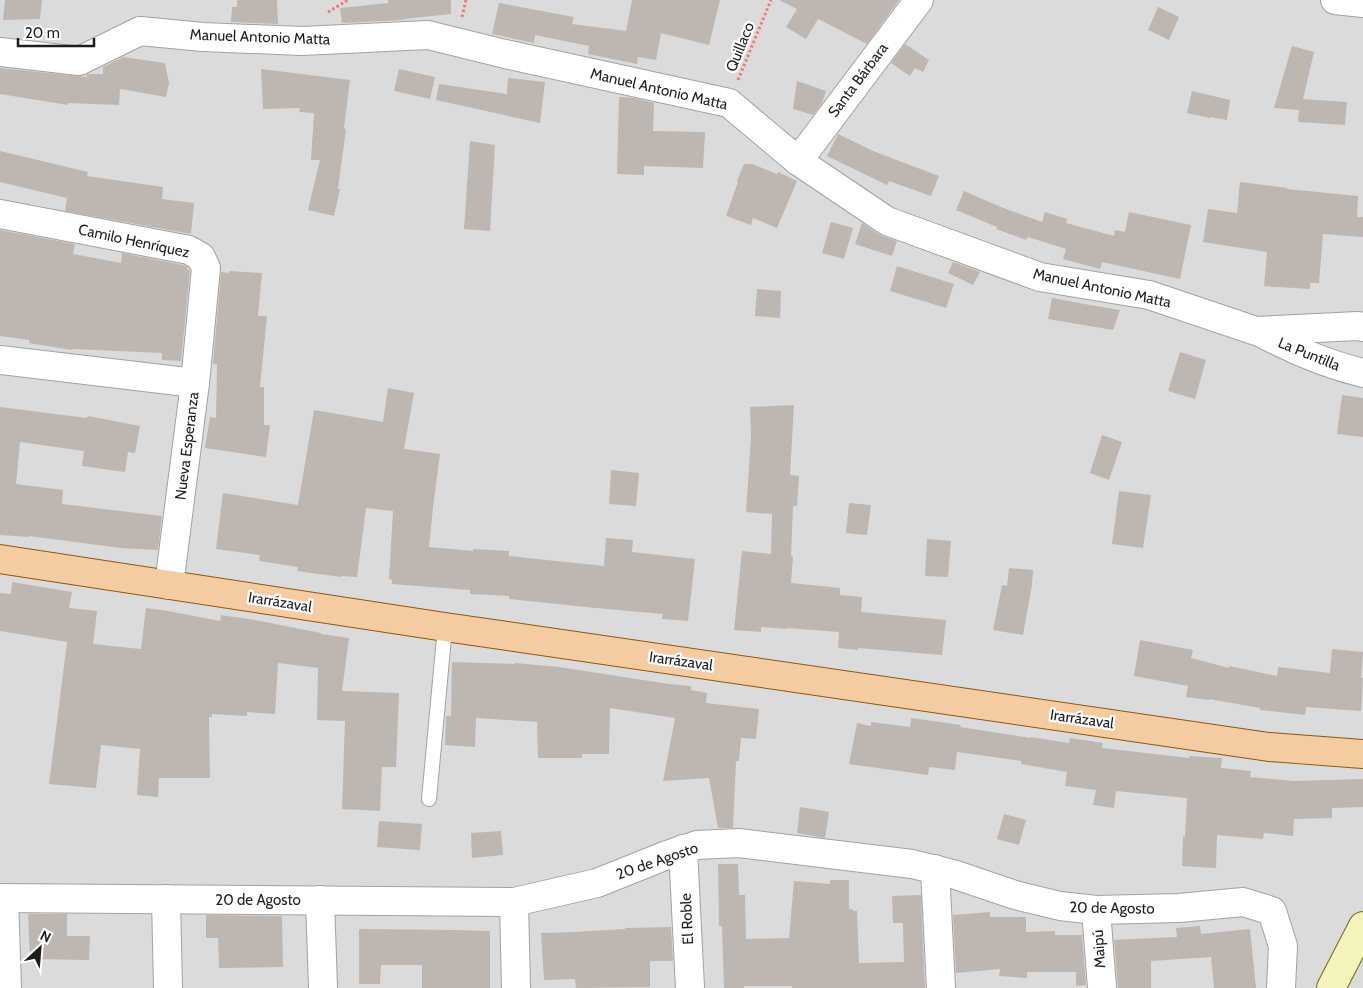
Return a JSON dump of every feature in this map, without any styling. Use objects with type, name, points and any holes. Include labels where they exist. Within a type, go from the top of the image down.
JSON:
[{"type":"main road","name":"Irarrázaval","points":[[0,559],[445,627],[1269,746],[1363,754]]},
{"type":"street","name":"Santa Bárbara","points":[[798,161],[919,0]]},
{"type":"street","points":[[1335,0],[1363,4]]},
{"type":"street","name":"Manuel Antonio Matta","points":[[0,52],[79,61],[140,31],[203,37],[302,41],[428,35],[505,54],[729,102],[798,161],[887,221],[1040,277],[1149,295],[1256,331],[1363,327]]},
{"type":"street","name":"Camilo Henríquez","points":[[0,214],[189,250],[201,257],[206,268],[195,383]]},
{"type":"street","name":"La Puntilla","points":[[1256,331],[1316,359],[1363,373]]},
{"type":"street","name":"Nueva Esperanza","points":[[0,360],[195,383],[169,585]]},
{"type":"street","name":"20 de Agosto","points":[[2,898],[514,902],[597,883],[697,845],[739,843],[912,864],[935,869],[1039,902],[1069,908],[1096,910],[1180,908],[1242,902],[1272,911],[1283,946],[1281,988]]},
{"type":"street","name":"El Roble","points":[[683,849],[690,988]]},
{"type":"street","points":[[935,869],[941,988]]},
{"type":"street","points":[[2,898],[7,988]]},
{"type":"street","points":[[166,899],[168,988]]},
{"type":"street","points":[[320,900],[323,988]]},
{"type":"street","points":[[514,902],[516,988]]},
{"type":"street","name":"Maipú","points":[[1096,910],[1102,988]]},
{"type":"street","points":[[1331,988],[1363,926]]},
{"type":"lane","points":[[429,799],[445,627]]},
{"type":"path","name":"Quillaco","points":[[729,102],[771,0]]},
{"type":"shaded area","points":[[0,0],[1363,0],[1363,988],[0,988]]},
{"type":"building","points":[[5,0],[42,0],[40,19],[3,20]]},
{"type":"building","points":[[237,0],[277,0],[278,24],[231,22],[232,7],[237,7]]},
{"type":"building","points":[[388,0],[451,0],[451,14],[404,20],[342,23],[340,8],[388,3]]},
{"type":"building","points":[[632,0],[720,0],[709,45],[661,33],[656,60],[638,57],[637,64],[588,54],[589,46],[535,35],[534,43],[492,34],[499,3],[574,17],[572,24],[626,31]]},
{"type":"building","points":[[779,0],[899,0],[867,44],[818,19],[806,39],[786,27],[797,9]]},
{"type":"building","points":[[1158,7],[1179,17],[1169,40],[1148,30]]},
{"type":"building","points":[[905,44],[929,60],[923,72],[915,68],[910,76],[891,63]]},
{"type":"building","points":[[1292,46],[1314,52],[1303,99],[1347,102],[1345,125],[1298,122],[1299,110],[1274,108]]},
{"type":"building","points":[[123,57],[165,63],[169,83],[166,97],[120,89],[119,105],[68,103],[68,105],[0,94],[0,68],[87,77],[87,74],[103,74],[103,67]]},
{"type":"building","points":[[261,69],[350,80],[338,189],[340,189],[334,216],[308,210],[320,160],[311,160],[314,113],[299,112],[300,108],[263,109]]},
{"type":"building","points":[[399,69],[435,77],[430,99],[394,91]]},
{"type":"building","points":[[508,78],[545,82],[540,123],[436,100],[439,84],[507,94]]},
{"type":"building","points":[[797,81],[826,91],[822,103],[813,115],[793,109]]},
{"type":"building","points":[[1192,91],[1230,100],[1227,120],[1187,113]]},
{"type":"building","points":[[619,97],[634,98],[654,103],[653,131],[705,132],[703,168],[644,166],[644,175],[617,174]]},
{"type":"building","points":[[838,134],[873,151],[939,176],[931,196],[889,181],[887,185],[827,156]]},
{"type":"building","points":[[470,141],[495,145],[490,231],[464,229]]},
{"type":"building","points":[[0,151],[88,172],[87,176],[163,187],[162,199],[194,203],[191,234],[65,211],[67,198],[0,182]]},
{"type":"building","points":[[744,164],[752,164],[777,174],[778,172],[797,181],[777,228],[753,218],[751,225],[726,216]]},
{"type":"building","points":[[1240,182],[1358,196],[1357,217],[1363,217],[1363,237],[1323,234],[1319,283],[1310,283],[1310,289],[1264,286],[1267,252],[1203,242],[1208,209],[1237,213]]},
{"type":"building","points":[[964,191],[1042,222],[1045,212],[1067,219],[1066,223],[1114,236],[1115,230],[1125,232],[1129,212],[1191,225],[1180,279],[1102,262],[1100,269],[1063,259],[1066,249],[1028,237],[1026,240],[996,229],[997,227],[956,210]]},
{"type":"building","points":[[831,222],[853,228],[844,259],[822,253]]},
{"type":"building","points":[[862,223],[878,234],[897,241],[892,256],[855,244]]},
{"type":"building","points":[[0,230],[75,244],[73,254],[121,263],[122,253],[188,267],[187,269],[190,271],[181,361],[162,360],[162,353],[72,350],[29,343],[29,340],[0,336]]},
{"type":"building","points":[[953,262],[980,272],[973,285],[948,273]]},
{"type":"building","points":[[897,266],[954,284],[946,308],[890,291]]},
{"type":"building","points":[[229,271],[262,273],[258,316],[267,316],[260,387],[264,387],[264,425],[270,425],[266,457],[205,448],[210,417],[216,418],[217,364],[213,364],[221,272],[229,273]]},
{"type":"building","points":[[757,289],[781,291],[780,318],[755,316]]},
{"type":"building","points":[[1052,298],[1120,310],[1113,330],[1048,319]]},
{"type":"building","points":[[1180,352],[1206,360],[1195,399],[1168,391]]},
{"type":"building","points":[[388,388],[414,393],[404,449],[440,454],[429,547],[473,551],[473,549],[509,551],[509,556],[604,566],[606,538],[633,540],[632,552],[695,559],[688,621],[662,619],[663,614],[509,599],[509,596],[470,594],[470,590],[392,584],[392,580],[389,579],[393,511],[366,508],[357,577],[341,577],[297,571],[298,567],[259,561],[260,555],[216,549],[223,493],[298,505],[314,410],[383,422]]},
{"type":"building","points":[[1342,395],[1363,398],[1363,437],[1337,434]]},
{"type":"building","points":[[794,405],[790,475],[799,476],[797,506],[793,506],[791,583],[840,588],[840,595],[862,597],[861,612],[946,620],[942,655],[838,648],[839,632],[761,627],[761,632],[734,630],[742,551],[771,554],[772,514],[746,512],[751,437],[750,407]]},
{"type":"building","points":[[0,407],[87,418],[88,416],[140,426],[135,453],[128,452],[125,472],[82,466],[84,451],[20,442],[16,484],[63,490],[62,504],[162,516],[158,550],[121,548],[29,536],[0,535]]},
{"type":"building","points":[[1102,435],[1122,442],[1109,480],[1090,473]]},
{"type":"building","points":[[611,470],[639,473],[636,506],[609,504]]},
{"type":"building","points":[[1119,491],[1151,495],[1143,548],[1112,544]]},
{"type":"building","points":[[849,503],[871,505],[867,535],[846,533]]},
{"type":"building","points":[[927,539],[951,541],[948,577],[925,576]]},
{"type":"building","points":[[1009,568],[1033,570],[1023,635],[993,630],[1002,585],[1007,586]]},
{"type":"building","points":[[12,582],[72,592],[69,608],[97,611],[93,644],[141,649],[146,608],[220,621],[221,615],[255,620],[349,638],[342,691],[399,693],[396,767],[382,767],[380,811],[342,809],[345,721],[317,720],[318,668],[278,663],[275,714],[247,712],[247,716],[212,714],[212,717],[209,717],[210,778],[159,778],[158,797],[137,795],[140,749],[101,745],[96,788],[49,784],[67,642],[0,631],[0,593],[11,594]]},
{"type":"building","points":[[1140,640],[1193,650],[1191,658],[1229,668],[1229,666],[1277,676],[1278,667],[1330,673],[1332,649],[1363,652],[1361,711],[1306,707],[1305,715],[1260,710],[1260,708],[1209,699],[1186,697],[1188,686],[1134,676]]},
{"type":"building","points":[[452,662],[515,663],[559,667],[691,686],[691,690],[707,693],[706,703],[759,709],[756,739],[741,738],[739,761],[736,761],[733,828],[718,828],[709,778],[663,781],[675,718],[610,708],[609,754],[582,754],[582,758],[538,758],[537,722],[476,718],[475,747],[445,745],[446,716],[451,716]]},
{"type":"building","points":[[911,718],[1069,743],[1070,738],[1103,743],[1102,748],[1189,758],[1189,756],[1222,758],[1221,768],[1251,771],[1250,777],[1293,781],[1363,779],[1363,807],[1332,808],[1332,818],[1294,819],[1293,836],[1264,833],[1263,839],[1217,835],[1216,868],[1182,866],[1187,798],[1116,791],[1114,808],[1093,805],[1096,790],[1065,786],[1067,772],[1021,764],[1021,761],[957,752],[955,770],[929,767],[928,775],[849,764],[857,723],[871,726],[871,722],[910,727]]},
{"type":"building","points":[[800,807],[829,812],[825,838],[797,833]]},
{"type":"building","points":[[1004,814],[1026,820],[1019,845],[997,839]]},
{"type":"building","points":[[379,821],[422,824],[420,850],[377,847]]},
{"type":"building","points":[[501,831],[503,855],[472,858],[471,833]]},
{"type":"building","points":[[718,864],[738,864],[739,895],[745,895],[746,939],[789,938],[794,881],[830,884],[830,880],[849,880],[849,909],[857,911],[859,963],[904,962],[903,923],[893,923],[892,896],[921,895],[925,988],[744,986],[744,988],[724,988],[722,926],[719,926]]},
{"type":"building","points":[[990,912],[990,917],[1026,917],[1026,932],[1055,931],[1055,935],[1082,935],[1086,985],[1076,986],[1076,972],[1027,972],[1027,978],[999,976],[1000,969],[956,973],[953,915]]},
{"type":"building","points":[[28,914],[67,914],[67,936],[90,936],[89,960],[30,959]]},
{"type":"building","points":[[206,915],[282,916],[283,967],[219,968],[218,938],[206,938]]},
{"type":"building","points":[[1200,926],[1201,934],[1250,929],[1256,988],[1214,988],[1211,957],[1151,961],[1151,988],[1118,988],[1114,940],[1177,937],[1176,928]]},
{"type":"building","points":[[671,927],[673,961],[650,961],[650,987],[576,988],[575,979],[544,980],[541,933]]},
{"type":"building","points":[[359,929],[490,931],[490,988],[422,988],[422,965],[381,965],[380,984],[359,984]]}]
